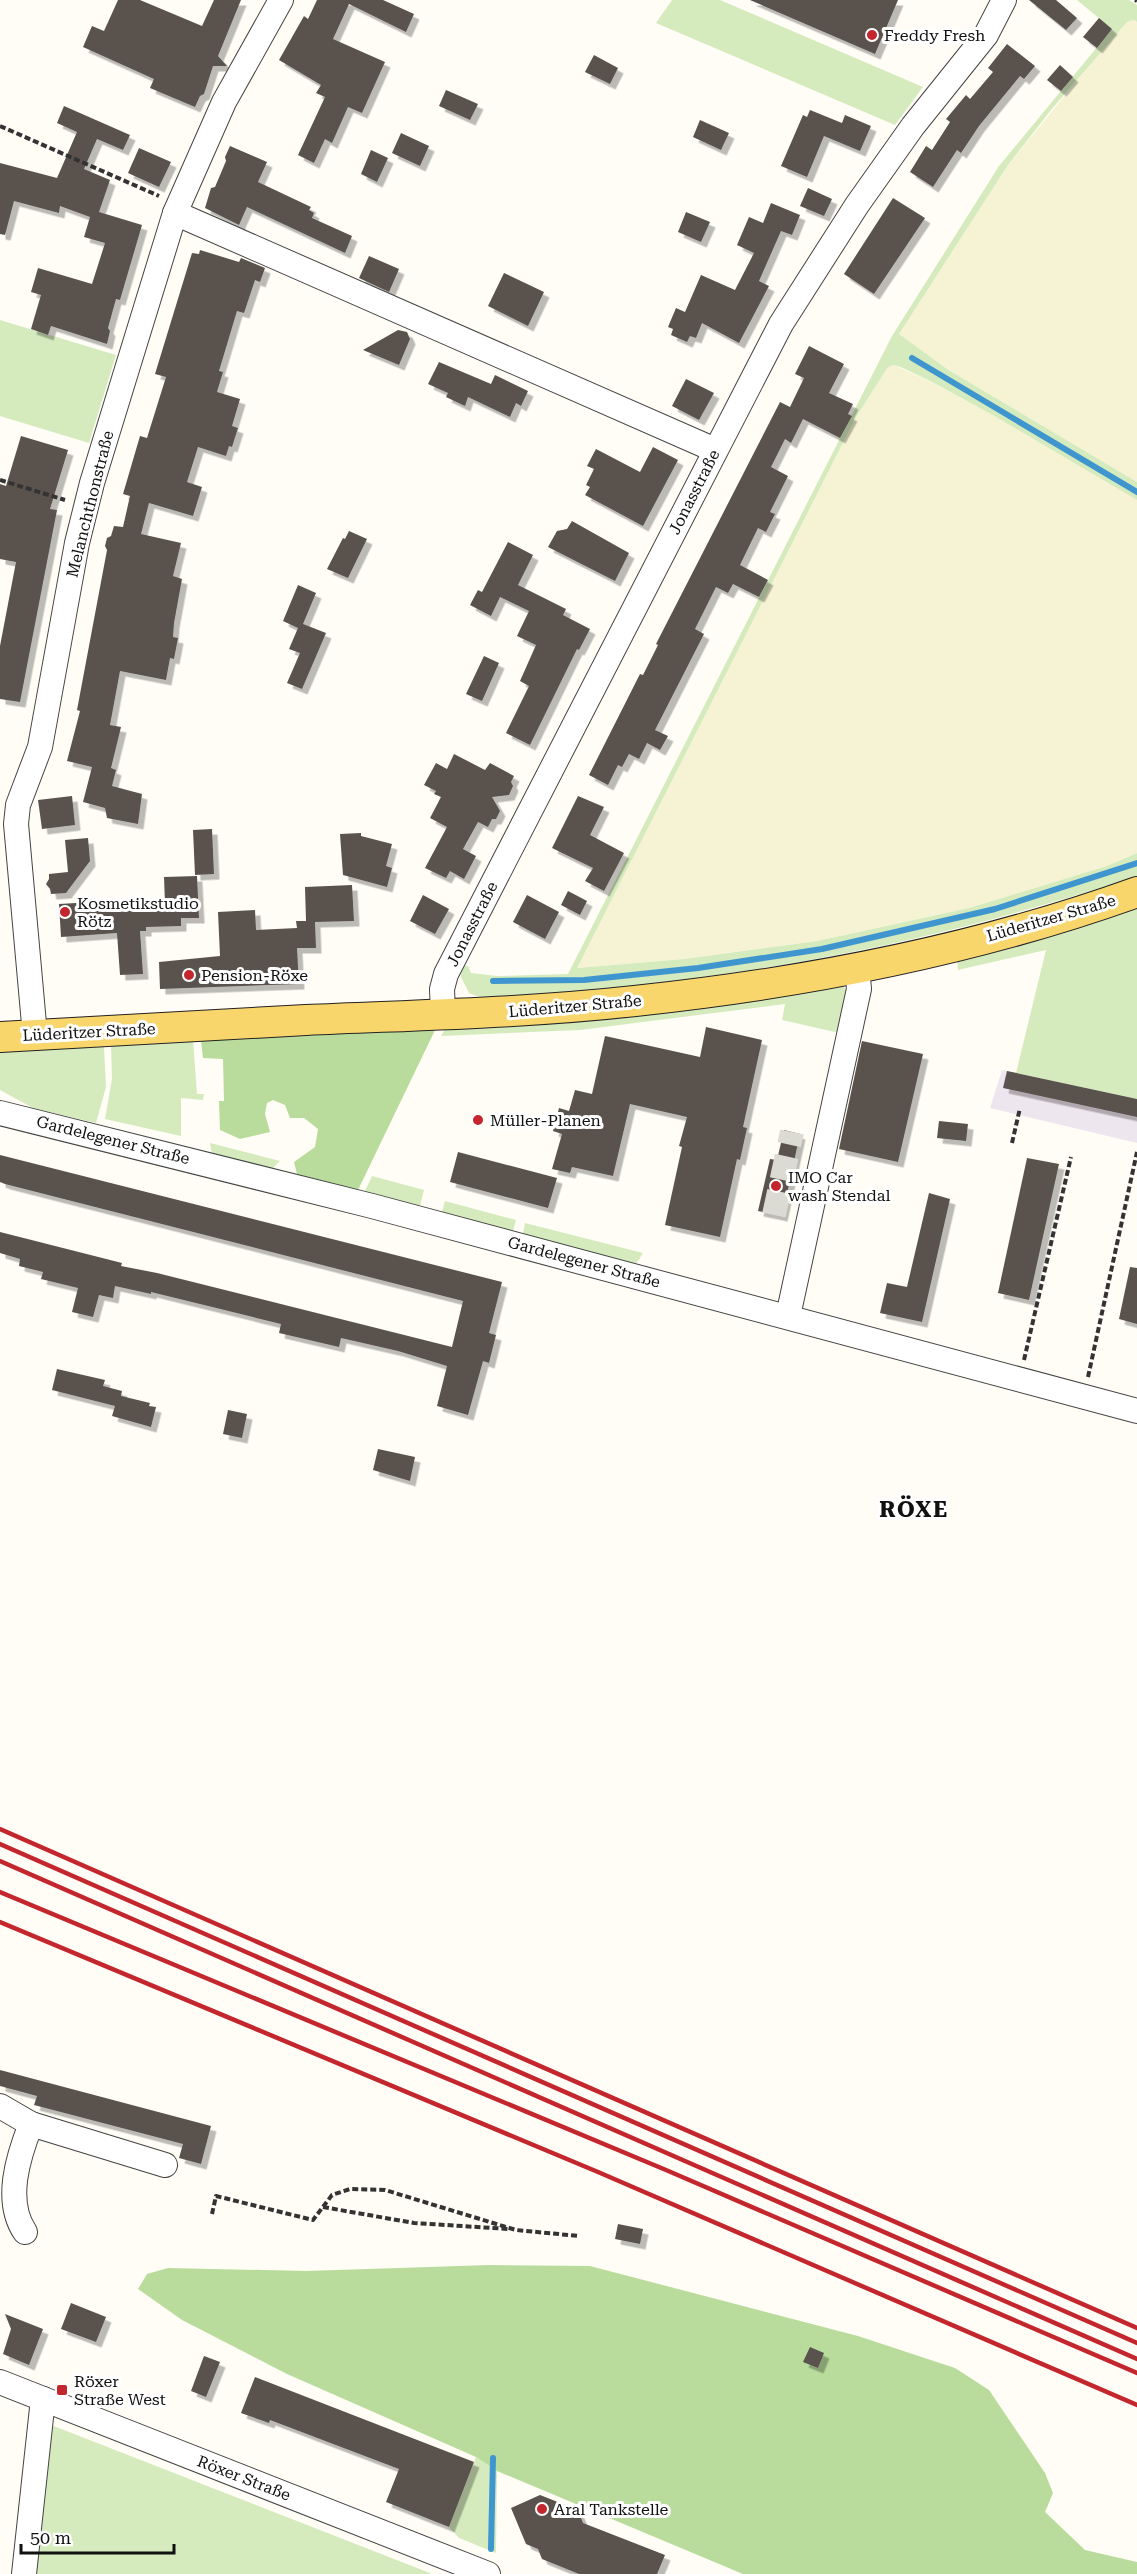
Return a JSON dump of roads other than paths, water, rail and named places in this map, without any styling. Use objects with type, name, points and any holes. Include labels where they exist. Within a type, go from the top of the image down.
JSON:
[{"type":"main road","name":"Lüderitzer Straße","points":[[0,1037],[633,1002],[755,986],[857,968],[944,949],[1095,907],[1137,892]]},
{"type":"street","name":"Melanchthonstraße","points":[[35,1035],[16,824],[18,805],[40,747],[77,543],[86,506],[177,208],[224,102],[281,0]]},
{"type":"street","name":"Jonasstraße","points":[[443,1014],[442,989],[446,974],[781,324],[810,276],[913,126],[986,35],[1004,0]]},
{"type":"street","points":[[177,208],[715,450]]},
{"type":"street","points":[[788,1316],[859,989],[857,968]]},
{"type":"street","name":"Gardelegener Straße","points":[[0,1104],[28,1119]]},
{"type":"street","name":"Gardelegener Straße","points":[[0,1113],[361,1203],[1137,1411]]},
{"type":"street","points":[[0,2106],[31,2124],[165,2165]]},
{"type":"street","points":[[25,2232],[16,2220],[14,2199],[17,2165],[31,2124]]},
{"type":"street","name":"Röxer Straße","points":[[0,2382],[488,2574]]},
{"type":"street","points":[[24,2574],[43,2399]]},
{"type":"waterway","points":[[912,358],[1137,492]]},
{"type":"waterway","points":[[493,981],[584,980],[698,968],[822,949],[995,909],[1137,863]]},
{"type":"waterway","points":[[491,2549],[493,2458]]},
{"type":"tunnel","points":[[774,1215],[792,1132]]},
{"type":"railway","points":[[0,1829],[1137,2328]]},
{"type":"railway","points":[[0,1844],[1137,2343]]},
{"type":"railway","points":[[0,1861],[1137,2359]]},
{"type":"railway","points":[[0,1892],[666,2170],[1137,2373]]},
{"type":"railway","points":[[0,1922],[598,2172],[1137,2405]]},
{"type":"place","name":"Freddy Fresh","points":[[872,35]]},
{"type":"place","name":"Kosmetikstudio Rötz","points":[[65,912]]},
{"type":"place","name":"Pension-Röxe","points":[[189,975]]},
{"type":"place","name":"Müller-Planen","points":[[478,1120]]},
{"type":"place","name":"IMO Car wash Stendal","points":[[776,1186]]},
{"type":"place","name":"Röxer Straße West","points":[[62,2390]]},
{"type":"place","name":"Aral Tankstelle","points":[[542,2509]]},
{"type":"district","name":"RÖXE","points":[[914,1509]]}]
